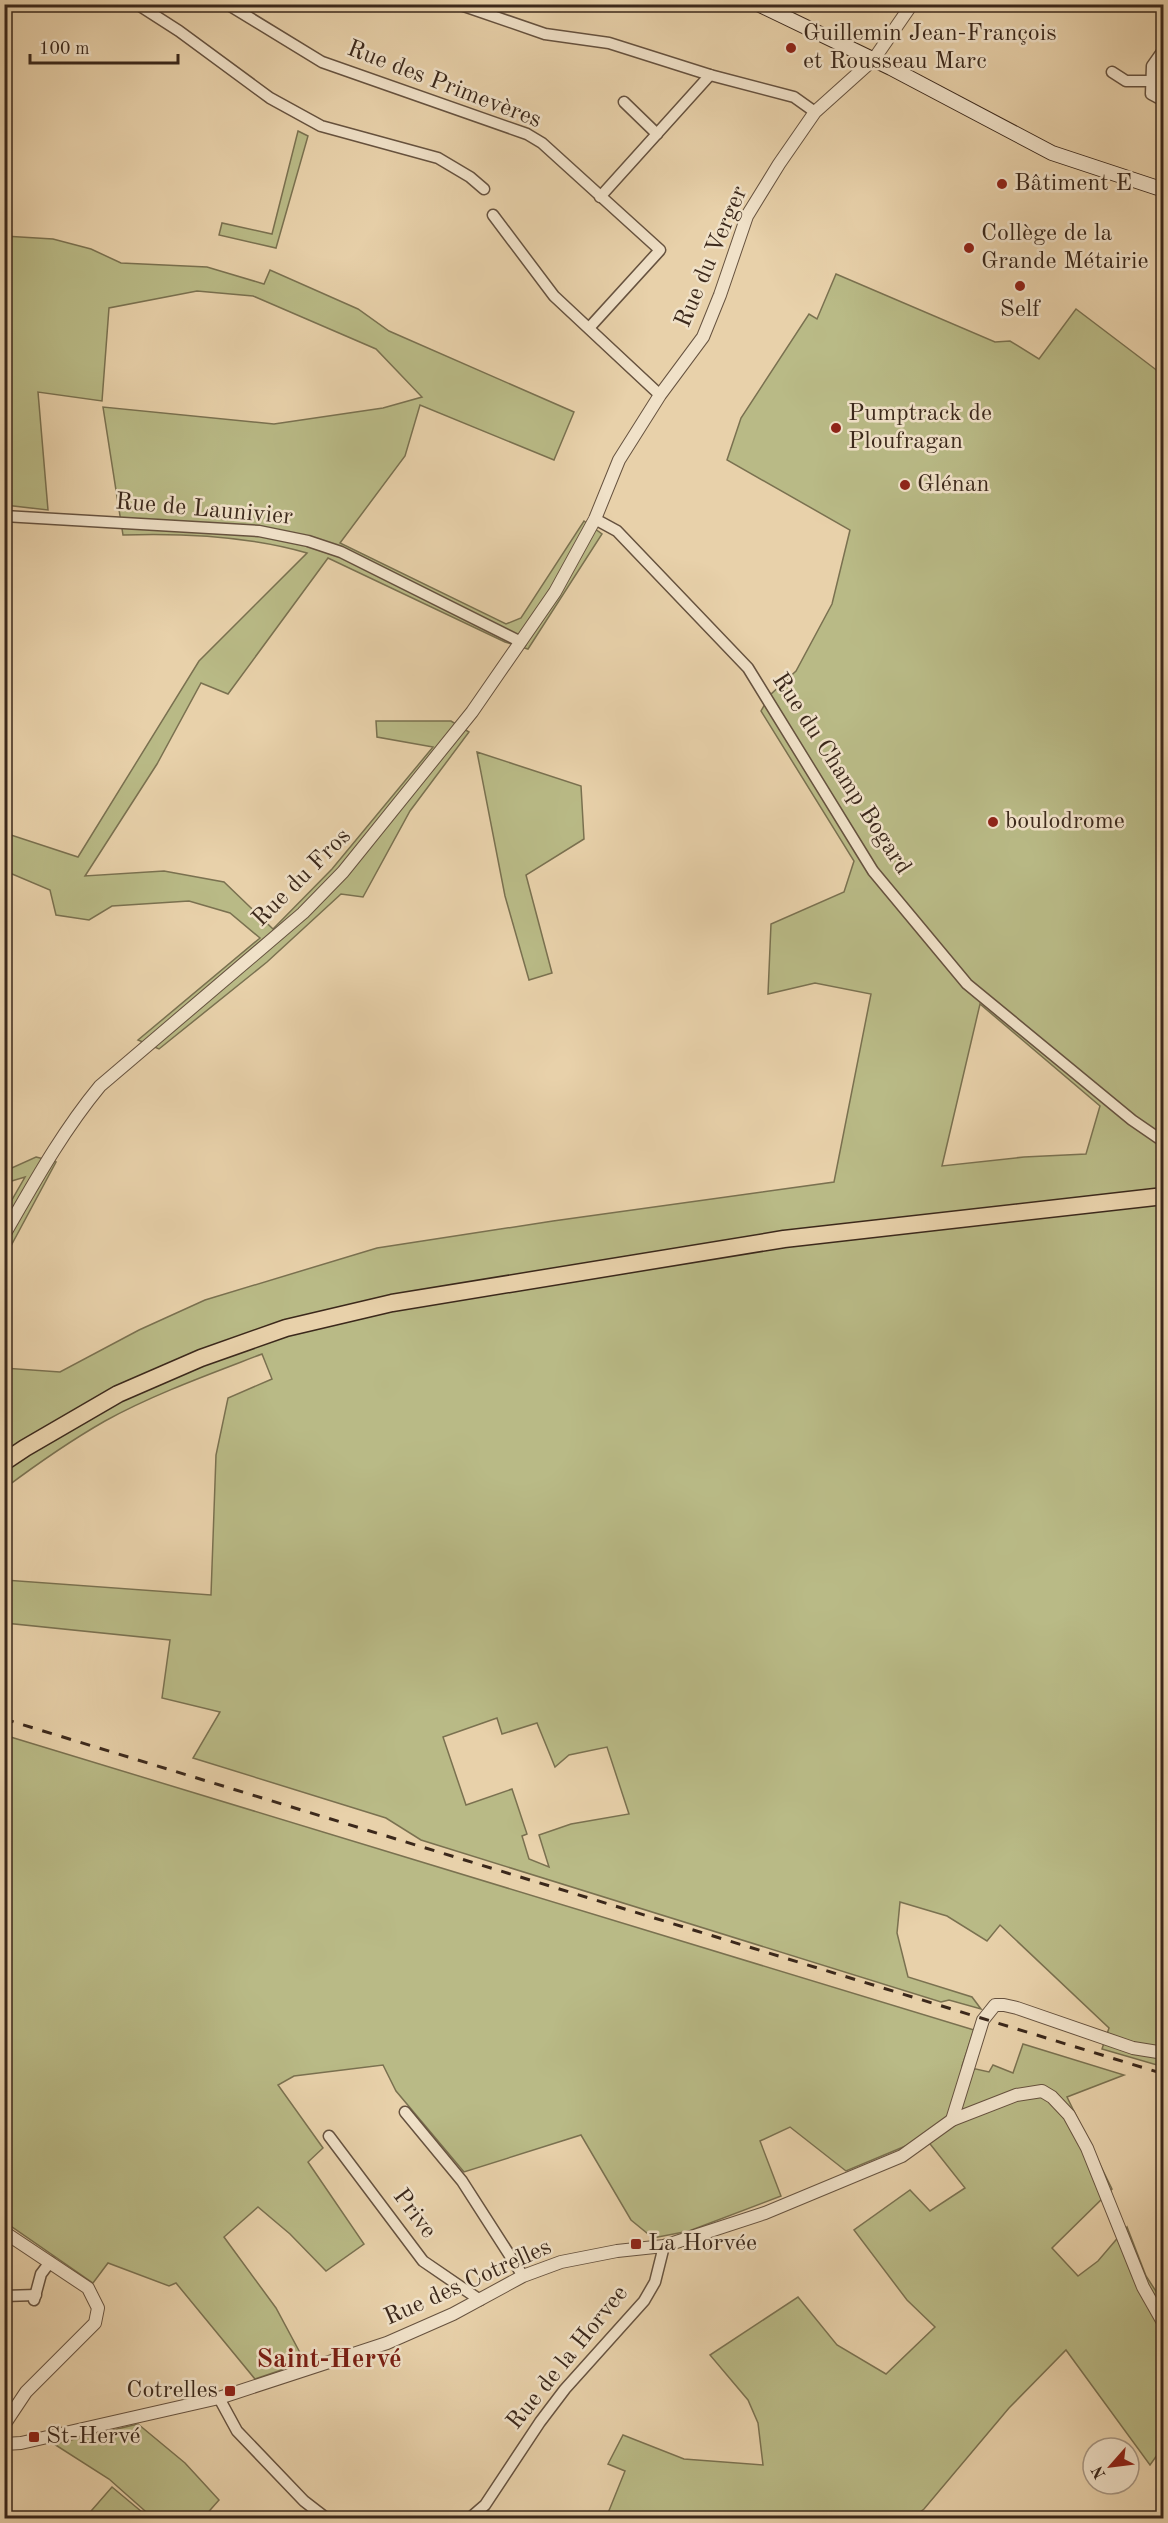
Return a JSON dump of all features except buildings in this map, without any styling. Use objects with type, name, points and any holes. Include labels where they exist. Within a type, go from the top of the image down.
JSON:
[{"type":"highway","points":[[4,1462],[118,1394],[201,1358],[286,1328],[392,1303],[784,1239],[1163,1197]]},
{"type":"main road","points":[[758,4],[874,59],[1052,153],[1164,190]]},
{"type":"street","points":[[137,4],[179,31],[270,98],[321,126],[438,158],[470,177],[484,189]]},
{"type":"street","name":"Rue des Primevères","points":[[227,4],[322,62],[527,134],[542,143],[660,250],[589,328]]},
{"type":"street","points":[[458,4],[545,34],[609,43],[710,75],[794,97],[815,112]]},
{"type":"street","name":"Rue du Verger","points":[[595,519],[620,460],[660,395],[703,338],[747,216],[779,164],[815,112],[874,59],[912,4]]},
{"type":"street","points":[[1164,49],[1152,66],[1151,81],[1151,94],[1164,101]]},
{"type":"street","points":[[1112,72],[1126,81],[1151,81]]},
{"type":"street","points":[[600,197],[710,75]]},
{"type":"street","points":[[624,102],[657,134]]},
{"type":"street","points":[[493,215],[555,296],[660,395]]},
{"type":"street","name":"Rue de Launivier","points":[[4,516],[259,531],[308,541],[341,552],[521,642]]},
{"type":"street","name":"Rue du Fros","points":[[4,1235],[75,1115],[100,1086],[303,913],[343,872],[472,712],[555,592],[595,519]]},
{"type":"street","name":"Rue du Champ Bogard","points":[[595,519],[616,531],[748,668],[873,871],[967,984],[1132,1120],[1164,1142]]},
{"type":"street","points":[[952,2120],[981,2025],[991,2007],[999,2004],[1133,2048],[1164,2053]]},
{"type":"street","name":"Rue des Cotrelles","points":[[4,2451],[21,2444],[219,2398],[387,2343],[480,2300],[523,2276],[561,2262],[617,2251],[664,2246],[765,2212],[902,2156],[952,2120],[1016,2095],[1042,2091],[1052,2097],[1069,2115],[1087,2148],[1143,2287],[1164,2324]]},
{"type":"street","points":[[405,2112],[462,2181],[523,2276]]},
{"type":"street","name":"Prive","points":[[329,2136],[423,2261],[480,2300]]},
{"type":"street","points":[[4,2232],[88,2288],[98,2308],[95,2323],[9,2406],[4,2425]]},
{"type":"street","name":"Rue de la Horvee","points":[[470,2518],[485,2505],[540,2422],[565,2389],[644,2301],[655,2282],[664,2246]]},
{"type":"street","points":[[4,2296],[35,2298],[41,2274],[50,2262]]},
{"type":"street","points":[[219,2398],[237,2431],[304,2501],[326,2518]]},
{"type":"street","name":"Rue des Cotrelles","points":[[4,2444],[21,2444]]},
{"type":"street","points":[[485,2505],[485,2518]]},
{"type":"green space","points":[[298,131],[308,136],[276,248],[219,235],[222,223],[272,234]]},
{"type":"green space","points":[[4,236],[53,239],[91,249],[121,263],[207,267],[264,284],[270,270],[358,309],[389,331],[574,412],[554,460],[420,405],[405,456],[340,543],[506,624],[521,618],[584,521],[602,534],[528,649],[505,642],[328,558],[228,694],[201,683],[157,764],[85,876],[164,871],[224,882],[273,929],[332,869],[433,747],[377,737],[376,721],[451,721],[469,732],[410,811],[363,897],[341,894],[267,962],[159,1049],[138,1040],[260,938],[230,913],[189,901],[112,906],[89,920],[56,915],[50,890],[5,871],[5,833],[78,857],[199,661],[307,553],[239,539],[123,535],[103,407],[274,424],[383,408],[422,397],[376,349],[253,296],[197,291],[109,308],[102,401],[38,392],[48,510],[5,505]]},
{"type":"green space","points":[[836,274],[995,342],[1010,341],[1039,359],[1076,309],[1163,375],[1163,2064],[1157,2065],[1102,2049],[1109,2028],[1000,1925],[987,1941],[947,1916],[900,1902],[897,1933],[908,1977],[972,1997],[981,2009],[949,2000],[941,2002],[421,1840],[386,1818],[193,1758],[220,1712],[162,1698],[170,1640],[5,1623],[5,1580],[211,1595],[216,1455],[228,1398],[272,1379],[262,1354],[182,1385],[105,1421],[54,1453],[5,1488],[4,1368],[60,1372],[139,1330],[205,1300],[377,1248],[834,1182],[871,994],[815,983],[768,994],[771,924],[844,892],[854,861],[761,711],[770,695],[796,671],[832,604],[850,530],[727,460],[741,418],[809,314],[817,319]],"holes":[[[980,1004],[1100,1106],[1086,1154],[1024,1157],[942,1166]],[[497,1718],[502,1734],[537,1723],[555,1767],[569,1755],[607,1747],[629,1814],[571,1824],[539,1835],[549,1867],[529,1859],[522,1836],[527,1834],[512,1789],[466,1805],[443,1737]]]},
{"type":"green space","points":[[477,752],[581,786],[584,839],[526,875],[552,973],[529,980],[505,896]]},
{"type":"green space","points":[[36,1157],[56,1162],[5,1257],[5,1212],[25,1177],[5,1183],[5,1171]]},
{"type":"green space","points":[[4,1735],[974,2030],[962,2066],[989,2072],[993,2065],[1013,2073],[1023,2044],[1124,2075],[1067,2097],[1112,2189],[1052,2248],[1078,2276],[1098,2261],[1127,2227],[1146,2276],[1163,2302],[1163,2447],[1150,2465],[1141,2453],[1141,2436],[1129,2436],[1066,2350],[1009,2408],[924,2509],[912,2518],[606,2518],[625,2471],[608,2464],[623,2435],[684,2459],[763,2465],[758,2423],[748,2400],[710,2355],[798,2297],[837,2345],[886,2374],[935,2327],[907,2300],[854,2230],[910,2190],[930,2211],[965,2188],[923,2135],[908,2145],[846,2171],[790,2127],[760,2141],[781,2196],[689,2231],[653,2238],[631,2220],[581,2135],[464,2172],[396,2091],[383,2065],[294,2076],[278,2085],[323,2148],[308,2162],[364,2244],[326,2271],[290,2234],[258,2207],[224,2237],[276,2308],[305,2362],[255,2379],[176,2283],[169,2286],[108,2263],[93,2283],[5,2222]]},
{"type":"green space","points":[[138,2424],[185,2463],[219,2500],[205,2518],[153,2518],[109,2479],[54,2444]]},
{"type":"green space","points":[[112,2487],[148,2517],[85,2518]]},
{"type":"railway","points":[[4,1719],[1164,2074]]},
{"type":"place","name":"Guillemin Jean-François et Rousseau Marc","points":[[791,48]]},
{"type":"place","name":"Bâtiment E","points":[[1002,184]]},
{"type":"place","name":"Collège de la Grande Métairie","points":[[969,248]]},
{"type":"place","name":"Self","points":[[1020,286]]},
{"type":"place","name":"Pumptrack de Ploufragan","points":[[836,428]]},
{"type":"place","name":"Glénan","points":[[905,485]]},
{"type":"place","name":"boulodrome","points":[[993,822]]},
{"type":"place","name":"La Horvée","points":[[636,2244]]},
{"type":"place","name":"Cotrelles","points":[[230,2391]]},
{"type":"place","name":"St-Hervé","points":[[34,2437]]},
{"type":"district","name":"Saint-Hervé","points":[[329,2359]]}]
